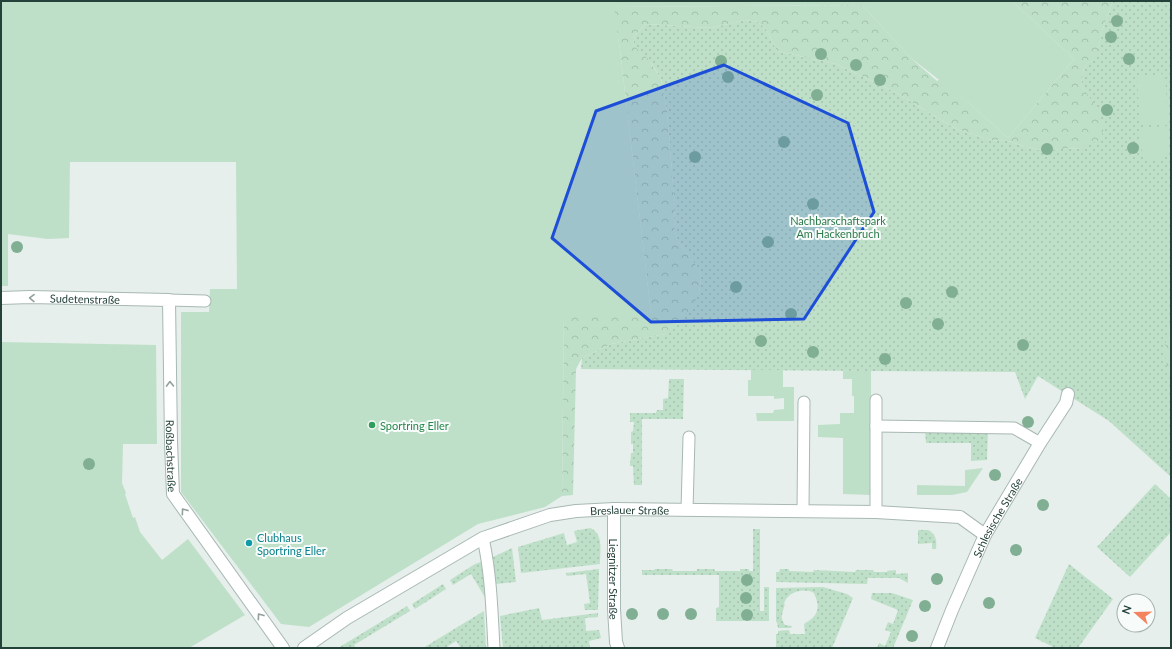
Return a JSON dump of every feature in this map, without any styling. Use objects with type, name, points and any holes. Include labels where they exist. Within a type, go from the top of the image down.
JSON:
[{"type":"street","name":"Sudetenstraße","points":[[1,298],[30,297],[169,300]]},
{"type":"street","name":"Roßbachstraße","points":[[169,300],[173,494],[283,648]]},
{"type":"street","name":"Schlesische Straße","points":[[937,648],[985,536],[1040,443],[1066,404],[1068,394]]},
{"type":"street","name":"Breslauer Straße","points":[[304,648],[347,618],[483,538],[550,515],[614,509],[876,512],[960,517],[985,536]]},
{"type":"street","name":"Liegnitzer Straße","points":[[614,509],[614,609],[616,642],[618,648]]},
{"type":"lane","points":[[169,300],[205,301]]},
{"type":"lane","points":[[876,400],[876,512]]},
{"type":"lane","points":[[803,510],[804,402]]},
{"type":"lane","points":[[876,426],[1014,428],[1040,443]]},
{"type":"lane","points":[[687,510],[689,437]]},
{"type":"lane","points":[[483,538],[487,556],[492,602],[494,648]]},
{"type":"highlighted area","points":[[724,65],[848,123],[874,212],[804,319],[651,322],[552,238],[596,111]]},
{"type":"green space","points":[[1,1],[1012,1],[1074,59],[1008,138],[970,104],[911,58],[862,5],[614,7],[651,313],[564,313],[562,496],[545,507],[478,524],[309,627],[281,624],[181,492],[181,312],[209,312],[210,289],[237,289],[236,162],[70,162],[69,238],[48,239],[8,234],[8,286],[1,286]]},
{"type":"green space","points":[[1012,1],[1113,1],[1103,28],[1097,53],[1084,68],[1081,85],[1094,104],[1102,120],[1103,128],[1100,140],[1081,148],[1038,150],[1008,141],[991,140],[956,129],[895,92],[836,64],[777,51],[766,29],[758,22],[745,20],[710,28],[646,24],[635,35],[633,45],[649,60],[661,79],[667,111],[675,209],[675,232],[679,243],[699,269],[701,279],[699,293],[693,306],[673,328],[665,334],[611,344],[582,358],[576,369],[573,495],[562,496],[564,313],[651,313],[620,50],[613,7],[862,5],[913,60],[937,81],[940,79],[1008,138],[1074,59]]},
{"type":"green space","name":"Nachbarschaftspark Am Hackenbruch","points":[[1113,1],[1171,1],[1171,477],[1109,421],[1038,376],[1025,399],[1015,372],[581,369],[582,358],[611,344],[665,334],[699,293],[701,279],[699,269],[679,243],[675,232],[675,209],[667,111],[661,79],[652,64],[633,45],[635,35],[646,24],[710,28],[745,20],[758,22],[766,29],[777,51],[836,64],[895,92],[956,129],[991,140],[1008,141],[1038,150],[1081,148],[1103,124],[1092,102],[1081,85],[1084,68],[1097,52],[1103,28]]},
{"type":"green space","points":[[1165,74],[1168,123],[1140,125],[1137,76]]},
{"type":"green space","points":[[1167,126],[1169,154],[1156,160],[1145,158],[1142,155],[1140,128]]},
{"type":"green space","points":[[1171,321],[1171,378],[1169,377],[1164,350]]},
{"type":"green space","points":[[1,342],[156,345],[157,444],[123,444],[122,483],[126,493],[125,494],[133,518],[135,517],[140,532],[162,560],[188,539],[245,615],[189,648],[1,648]]},
{"type":"green space","points":[[751,370],[783,370],[783,387],[794,387],[794,421],[757,421],[756,413],[773,413],[774,410],[784,409],[784,398],[774,399],[774,396],[748,396],[748,380],[751,380]]},
{"type":"green space","points":[[843,371],[871,371],[871,495],[843,494],[843,438],[818,437],[818,425],[840,424],[840,413],[854,413],[852,379],[843,379]]},
{"type":"green space","points":[[669,379],[684,379],[683,419],[642,419],[642,485],[634,485],[633,466],[630,466],[631,453],[633,453],[631,432],[633,431],[634,422],[630,422],[630,413],[656,413],[657,410],[663,410],[663,399],[668,398]]},
{"type":"green space","points":[[925,431],[988,431],[987,460],[971,461],[971,443],[926,443]]},
{"type":"green space","points":[[983,468],[967,492],[952,495],[917,495],[917,485],[965,486],[965,470]]},
{"type":"green space","points":[[1155,484],[1171,499],[1171,532],[1130,577],[1097,547]]},
{"type":"green space","points":[[590,528],[594,530],[599,538],[601,549],[600,564],[521,573],[518,547],[564,533],[567,545],[577,542],[574,531]]},
{"type":"green space","points":[[753,529],[760,529],[760,611],[764,611],[764,587],[769,587],[769,621],[749,621],[749,611],[744,611],[744,621],[716,621],[716,608],[719,607],[719,575],[642,575],[642,570],[655,569],[672,569],[673,571],[714,569],[715,571],[740,571],[740,569],[749,569],[749,571],[753,571]]},
{"type":"green space","points":[[918,530],[928,530],[933,533],[936,540],[936,549],[932,549],[932,543],[918,544]]},
{"type":"green space","points":[[512,548],[516,582],[496,584],[493,557]]},
{"type":"green space","points":[[484,561],[486,599],[471,574],[453,585],[450,580],[475,564]]},
{"type":"green space","points":[[1069,564],[1113,599],[1078,648],[1055,648],[1035,638]]},
{"type":"green space","points":[[599,569],[598,610],[585,610],[584,604],[590,603],[586,574],[567,576],[566,573]]},
{"type":"green space","points":[[780,569],[813,572],[814,570],[855,572],[856,570],[873,570],[874,572],[887,572],[896,570],[896,574],[908,573],[908,583],[899,578],[868,578],[867,584],[776,582],[776,572],[779,572]]},
{"type":"green space","points":[[443,584],[446,589],[415,609],[412,604]]},
{"type":"green space","points":[[823,587],[847,594],[853,598],[832,648],[776,648],[776,634],[778,634],[778,631],[789,630],[790,634],[805,634],[804,624],[815,615],[818,608],[814,593],[810,591],[798,591],[790,595],[784,603],[785,605],[782,620],[785,625],[792,626],[791,628],[778,628],[776,622],[776,588]]},
{"type":"green space","points":[[872,593],[892,593],[913,600],[893,648],[877,648],[879,643],[885,646],[891,632],[885,630],[888,622],[893,624],[898,610],[871,599]]},
{"type":"green space","points":[[407,606],[410,611],[354,645],[356,648],[338,648]]},
{"type":"green space","points":[[539,608],[542,620],[598,613],[598,617],[585,618],[586,631],[599,630],[601,638],[589,641],[590,648],[503,648],[500,616]]},
{"type":"green space","points":[[484,611],[486,648],[461,648],[456,641],[445,648],[423,648]]},
{"type":"place","name":"Sportring Eller","points":[[372,425]]},
{"type":"place","name":"Clubhaus Sportring Eller","points":[[249,543]]}]
